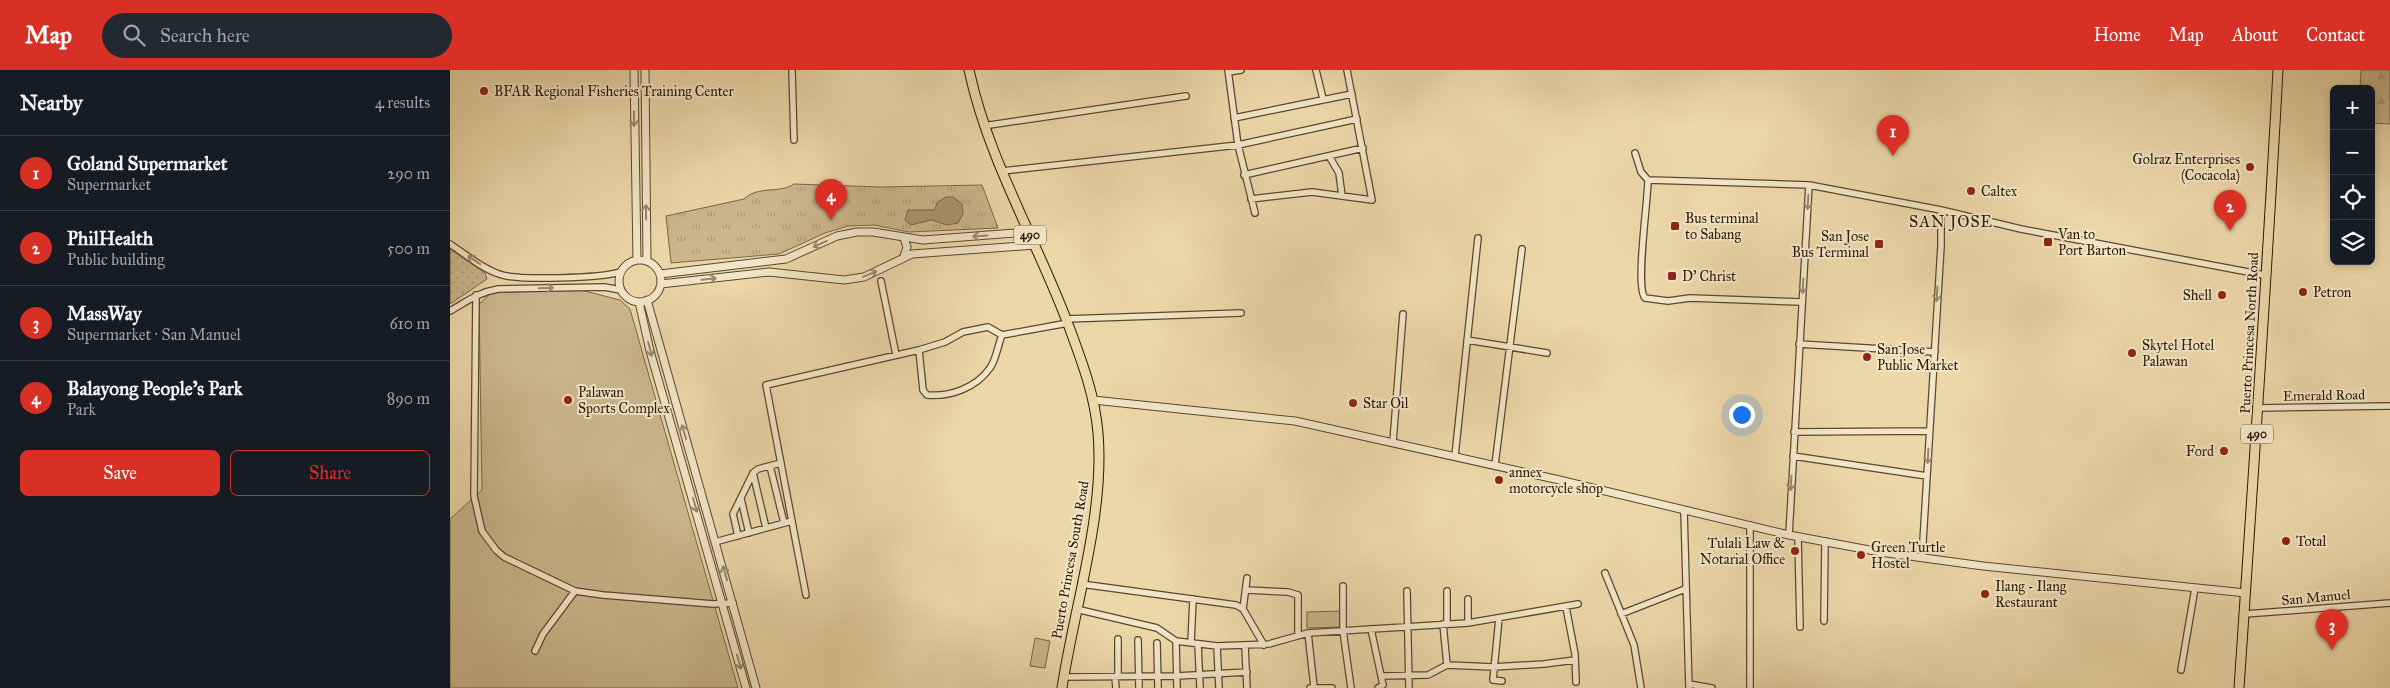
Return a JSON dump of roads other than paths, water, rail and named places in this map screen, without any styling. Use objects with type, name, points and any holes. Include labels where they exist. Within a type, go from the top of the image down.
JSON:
[{"type":"main road","name":"Puerto Princesa North Road","points":[[2239,688],[2259,408],[2264,275],[2278,70]]},
{"type":"main road","name":"Puerto Princesa South Road","points":[[968,71],[983,126],[1067,321],[1093,400],[1098,431],[1098,484],[1062,688]]},
{"type":"street","points":[[634,70],[637,260]]},
{"type":"street","points":[[645,70],[647,261]]},
{"type":"street","points":[[792,70],[794,140]]},
{"type":"street","points":[[1241,70],[1228,71],[1238,145],[1255,213]]},
{"type":"street","points":[[1316,70],[1323,99]]},
{"type":"street","points":[[1251,199],[1305,192],[1372,200],[1348,70]]},
{"type":"street","points":[[1234,118],[1352,94]]},
{"type":"street","points":[[983,126],[1186,96]]},
{"type":"street","points":[[1002,171],[1238,145],[1357,119]]},
{"type":"street","points":[[1244,175],[1363,148]]},
{"type":"street","points":[[1635,153],[1641,172],[1648,180],[1641,269],[1641,289],[1645,298],[1668,301],[1690,298],[1802,302]]},
{"type":"street","points":[[1329,156],[1339,173],[1342,196]]},
{"type":"street","points":[[1648,180],[1809,185],[1941,210],[2021,229],[2264,275]]},
{"type":"street","points":[[1789,535],[1809,185]]},
{"type":"street","points":[[1922,558],[1941,210]]},
{"type":"street","points":[[660,274],[786,259],[837,236],[857,232],[873,232],[922,240],[1029,232]]},
{"type":"street","points":[[904,238],[907,247],[904,256]]},
{"type":"street","points":[[1454,456],[1478,238]]},
{"type":"street","points":[[450,244],[488,270],[506,276],[599,277],[620,272]]},
{"type":"street","points":[[661,284],[769,272],[844,280],[864,277],[904,256],[927,252],[1035,245]]},
{"type":"street","points":[[1495,465],[1522,249]]},
{"type":"street","points":[[786,259],[784,266],[788,273]]},
{"type":"street","points":[[450,311],[476,295],[498,289],[604,287],[621,290],[632,300],[639,302],[654,297],[661,284],[660,274],[652,264],[647,261],[637,260],[624,266],[620,272],[619,282],[621,290]]},
{"type":"street","points":[[881,281],[896,355]]},
{"type":"street","points":[[476,295],[473,487],[480,524],[490,544],[504,557],[575,590],[626,598],[733,604]]},
{"type":"street","points":[[648,300],[756,688]]},
{"type":"street","points":[[639,302],[650,351],[746,688]]},
{"type":"street","points":[[806,595],[766,385],[919,350],[945,342],[963,332],[988,328],[1002,335],[1067,321],[1241,313]]},
{"type":"street","points":[[1393,442],[1403,314]]},
{"type":"street","points":[[919,350],[923,390],[927,395],[945,395],[968,388],[990,368],[1002,335]]},
{"type":"street","points":[[1467,340],[1546,353]]},
{"type":"street","points":[[1799,344],[1934,352]]},
{"type":"street","points":[[1093,400],[1295,421],[1495,465],[1798,537],[1922,558],[2246,593]]},
{"type":"street","name":"Emerald Road","points":[[2259,408],[2390,406]]},
{"type":"street","points":[[1794,432],[1929,430]]},
{"type":"street","points":[[1793,456],[1926,476]]},
{"type":"street","points":[[738,536],[732,514],[753,473],[758,469],[781,463]]},
{"type":"street","points":[[770,466],[784,523]]},
{"type":"street","points":[[753,473],[766,528]]},
{"type":"street","points":[[741,499],[749,533]]},
{"type":"street","points":[[1684,510],[1689,686],[1712,688]]},
{"type":"street","points":[[715,542],[792,521]]},
{"type":"street","points":[[1750,525],[1750,688]]},
{"type":"street","points":[[1798,537],[1800,627]]},
{"type":"street","points":[[1824,621],[1825,541]]},
{"type":"street","points":[[1605,573],[1634,645],[1641,688]]},
{"type":"street","points":[[1247,578],[1244,609],[1264,645]]},
{"type":"street","points":[[1081,584],[1227,604],[1244,609]]},
{"type":"street","points":[[1344,586],[1343,631],[1351,688]]},
{"type":"street","points":[[2180,670],[2196,588]]},
{"type":"street","points":[[1621,614],[1686,589]]},
{"type":"street","points":[[535,651],[543,634],[575,590]]},
{"type":"street","points":[[1246,590],[1288,592],[1298,595],[1298,636]]},
{"type":"street","points":[[1447,590],[1445,624],[1447,665]]},
{"type":"street","points":[[1407,591],[1409,688]]},
{"type":"street","points":[[1468,598],[1468,623]]},
{"type":"street","points":[[1191,643],[1193,599]]},
{"type":"street","name":"San Manuel","points":[[2245,614],[2390,603]]},
{"type":"street","points":[[1076,609],[1151,626],[1176,641],[1217,646],[1245,646],[1264,645],[1308,633],[1468,623],[1578,604]]},
{"type":"street","points":[[1566,606],[1575,660],[1576,682]]},
{"type":"street","points":[[1499,618],[1493,680],[1502,681]]},
{"type":"street","points":[[1371,629],[1382,676],[1382,685],[1378,688]]},
{"type":"street","points":[[1308,633],[1314,687]]},
{"type":"street","points":[[1116,688],[1118,639]]},
{"type":"street","points":[[1138,640],[1139,688]]},
{"type":"street","points":[[1176,641],[1177,688]]},
{"type":"street","points":[[1157,643],[1158,688]]},
{"type":"street","points":[[1198,644],[1200,688]]},
{"type":"street","points":[[1217,646],[1219,688]]},
{"type":"street","points":[[1245,646],[1247,688]]},
{"type":"street","points":[[1382,676],[1428,675],[1447,665],[1493,667],[1575,660]]},
{"type":"street","points":[[1064,677],[1199,676],[1247,672]]},
{"type":"street","points":[[1310,688],[1332,688]]},
{"type":"place","name":"BFAR Regional Fisheries Training Center","points":[[484,91]]},
{"type":"place","name":"Goland Supermarket","points":[[1893,156]]},
{"type":"place","name":"Golraz Enterprises (Cocacola)","points":[[2250,167]]},
{"type":"place","name":"Caltex","points":[[1971,191]]},
{"type":"place","name":"Balayong People's Park","points":[[831,220]]},
{"type":"place","name":"Bus terminal to Sabang","points":[[1675,226]]},
{"type":"place","name":"PhilHealth","points":[[2230,231]]},
{"type":"place","name":"Van to Port Barton","points":[[2048,242]]},
{"type":"place","name":"San Jose Bus Terminal","points":[[1879,244]]},
{"type":"place","name":"D' Christ","points":[[1672,276]]},
{"type":"place","name":"Petron","points":[[2303,292]]},
{"type":"place","name":"Shell","points":[[2222,295]]},
{"type":"place","name":"Skytel Hotel Palawan","points":[[2132,353]]},
{"type":"place","name":"San Jose Public Market","points":[[1867,357]]},
{"type":"place","name":"Palawan Sports Complex","points":[[568,400]]},
{"type":"place","name":"Star Oil","points":[[1353,403]]},
{"type":"place","name":"Ford","points":[[2224,451]]},
{"type":"place","name":"annex motorcycle shop","points":[[1499,480]]},
{"type":"place","name":"Total","points":[[2286,541]]},
{"type":"place","name":"Tulali Law & Notarial Office","points":[[1795,551]]},
{"type":"place","name":"Green Turtle Hostel","points":[[1861,555]]},
{"type":"place","name":"Ilang - Ilang Restaurant","points":[[1985,594]]},
{"type":"place","name":"MassWay","points":[[2332,650]]},
{"type":"district","name":"SAN JOSE","points":[[1951,221]]}]
